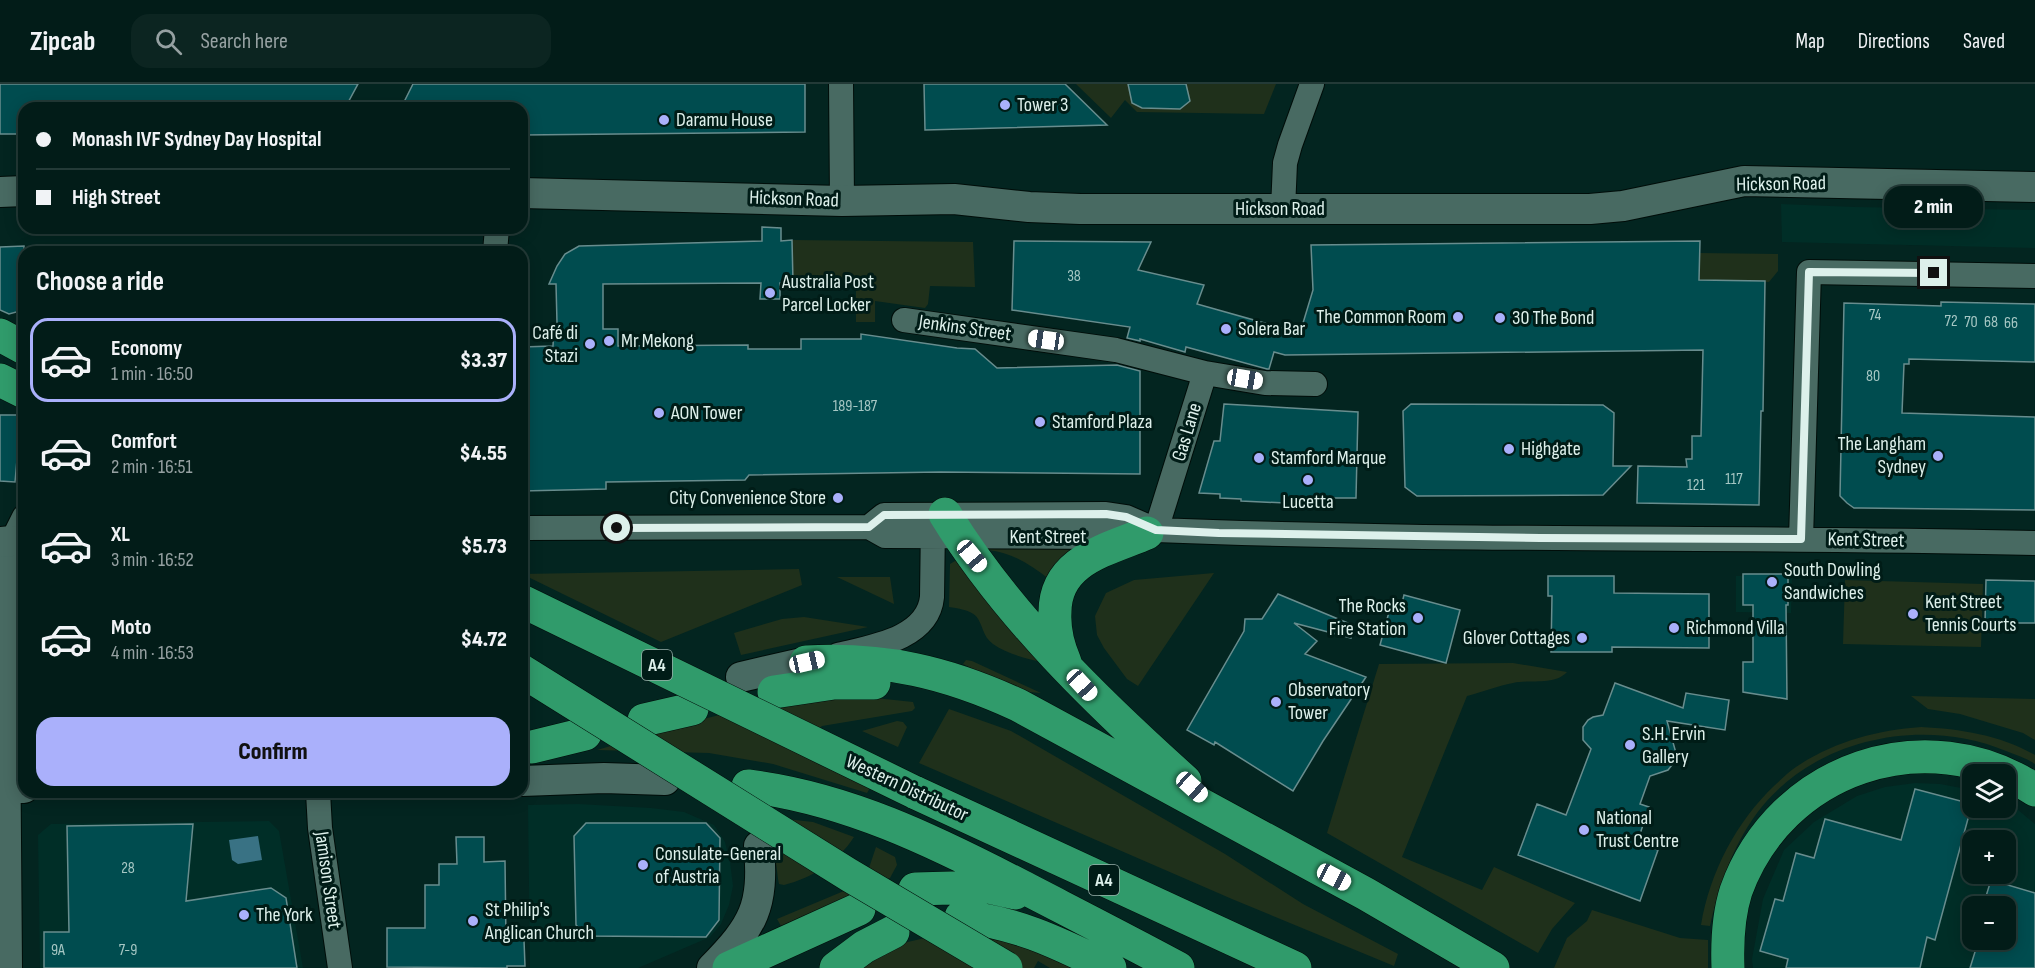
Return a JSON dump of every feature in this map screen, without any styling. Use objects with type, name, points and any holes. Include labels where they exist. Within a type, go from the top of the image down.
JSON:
[{"type":"highway","points":[[0,336],[18,345]]},
{"type":"highway","points":[[0,380],[18,389]]},
{"type":"highway","points":[[943,526],[972,556],[1042,642],[1128,731],[1224,816]]},
{"type":"highway","points":[[1070,671],[1061,653],[1055,621],[1056,598],[1063,579],[1084,560],[1151,531]]},
{"type":"highway","name":"Western Distributor","points":[[528,603],[914,792],[1295,968]]},
{"type":"highway","points":[[807,662],[841,660],[911,668],[942,675],[987,691],[1027,709],[1224,816],[1366,894],[1493,968]]},
{"type":"highway","points":[[528,675],[810,851],[1006,968]]},
{"type":"highway","points":[[774,692],[834,683],[888,684],[951,696],[1002,713],[1465,968]]},
{"type":"highway","points":[[638,716],[682,703]]},
{"type":"highway","points":[[528,748],[582,733]]},
{"type":"highway","points":[[1728,968],[1727,947],[1730,917],[1736,892],[1746,868],[1775,822],[1815,790],[1852,770],[1875,763],[1926,756],[1962,760],[1998,770],[2035,790]]},
{"type":"highway","points":[[748,786],[779,790],[832,803],[887,822],[981,865],[1178,968]]},
{"type":"highway","points":[[915,889],[988,887],[1027,895],[1103,928]]},
{"type":"highway","points":[[729,968],[851,912],[830,924],[813,939],[788,968]]},
{"type":"highway","points":[[961,917],[999,923],[1051,939],[1110,968]]},
{"type":"highway","points":[[836,968],[864,947],[893,932]]},
{"type":"street","points":[[841,84],[842,201]]},
{"type":"street","points":[[1283,209],[1286,164],[1290,145],[1312,84]]},
{"type":"street","name":"Hickson Road","points":[[528,194],[842,201],[954,199],[1055,209],[1590,209],[1623,206],[1744,181],[2035,187]]},
{"type":"street","points":[[0,192],[18,191]]},
{"type":"street","points":[[1801,539],[1809,272],[2035,276]]},
{"type":"street","name":"Jenkins Street","points":[[904,320],[1116,350],[1205,373]]},
{"type":"street","points":[[1205,373],[1265,383],[1315,384]]},
{"type":"street","name":"Gas Lane","points":[[1151,531],[1205,373]]},
{"type":"street","points":[[741,677],[864,648],[915,629],[923,622],[932,603],[943,526]]},
{"type":"street","name":"Kent Street","points":[[528,528],[869,527],[885,536],[943,526],[1110,537],[1151,531],[1504,538],[2035,543]]},
{"type":"street","points":[[10,968],[11,788],[7,598],[15,535]]},
{"type":"street","points":[[528,781],[604,778],[665,780]]},
{"type":"street","name":"Jamison Street","points":[[318,798],[320,828],[340,968]]},
{"type":"street","points":[[712,968],[736,943],[750,922],[760,894],[759,846]]},
{"type":"shaded area","points":[[1076,84],[1276,84],[1264,114],[1137,112],[1125,100],[1111,118]]},
{"type":"shaded area","points":[[1781,204],[2035,210],[2035,248],[1782,242]]},
{"type":"shaded area","points":[[792,240],[973,242],[975,287],[930,286],[928,304],[925,308],[875,301],[875,322],[856,322],[856,285],[793,286]]},
{"type":"shaded area","points":[[1699,253],[1778,254],[1778,271],[1769,282],[1699,280]]},
{"type":"shaded area","points":[[986,545],[1074,547],[1050,580],[1021,560],[988,550]]},
{"type":"shaded area","points":[[955,561],[963,562],[1041,662],[998,647],[987,637],[976,616],[967,611],[949,607],[950,564]]},
{"type":"shaded area","points":[[799,569],[802,585],[661,642],[528,577],[528,574]]},
{"type":"shaded area","points":[[1214,573],[1138,686],[1127,679],[1097,635],[1095,616],[1106,593],[1134,580]]},
{"type":"shaded area","points":[[1736,576],[1792,576],[1791,613],[1736,612]]},
{"type":"shaded area","points":[[837,577],[890,577],[894,604]]},
{"type":"shaded area","name":"Kent Street Tennis Courts","points":[[1845,580],[1983,584],[1981,647],[1843,644]]},
{"type":"shaded area","points":[[804,617],[868,627],[741,655],[734,633],[782,619]]},
{"type":"shaded area","points":[[966,660],[1041,693],[1021,690],[1001,683],[963,664]]},
{"type":"shaded area","points":[[1513,663],[1567,672],[1555,679],[1513,683],[1467,696],[1402,857],[1482,890],[1494,867],[1575,903],[1552,929],[1538,953],[1327,833],[1379,664]]},
{"type":"shaded area","points":[[1911,696],[2035,699],[2035,740],[2023,733],[1960,714],[1928,709]]},
{"type":"shaded area","points":[[866,697],[913,702],[915,708],[912,711],[822,726],[812,735],[808,750],[818,764],[870,788],[867,793],[773,764],[709,753],[597,750],[699,720],[785,699]]},
{"type":"shaded area","points":[[949,709],[1011,731],[1225,854],[1303,904],[1398,954],[1394,966],[1232,899],[919,763]]},
{"type":"shaded area","points":[[897,721],[903,722],[907,727],[898,747],[862,731]]},
{"type":"shaded area","points":[[1921,727],[1965,731],[2008,742],[2035,755],[2035,764],[2006,751],[1973,741],[1940,735],[1905,735],[1871,741],[1838,751],[1808,767],[1780,787],[1757,813],[1740,839],[1727,867],[1710,926],[1701,925],[1711,886],[1727,849],[1748,815],[1788,773],[1810,758],[1840,744],[1872,734]]},
{"type":"shaded area","points":[[1915,783],[1940,784],[1962,788],[1962,818],[2016,818],[2016,808],[2035,824],[2035,968],[1753,968],[1752,959],[1763,899],[1784,850],[1814,822],[1857,796],[1885,787]]},
{"type":"shaded area","points":[[578,804],[684,812],[714,825],[725,842],[733,886],[729,905],[721,924],[710,937],[638,968],[530,968],[528,805]]},
{"type":"shaded area","points":[[768,817],[813,822],[854,837],[848,846],[824,868],[794,882],[779,884]]},
{"type":"shaded area","points":[[269,821],[279,831],[303,968],[40,968],[38,835],[51,824]]},
{"type":"shaded area","points":[[876,847],[895,857],[897,865],[890,878],[781,926],[777,919],[851,888],[868,871]]},
{"type":"shaded area","points":[[1592,910],[1680,938],[1708,940],[1708,968],[1554,968],[1567,938],[1587,921]]},
{"type":"shaded area","points":[[938,935],[1008,938],[1069,965],[1069,968],[1050,968],[1038,961],[1034,968],[863,968],[899,944]]},
{"type":"water","points":[[258,836],[262,860],[238,864],[232,860],[229,840]]},
{"type":"building","points":[[0,84],[358,84],[348,102],[18,102],[18,134],[0,134]]},
{"type":"building","name":"Daramu House","points":[[413,84],[805,84],[805,132],[528,135],[528,102],[404,102]]},
{"type":"building","name":"Tower 3","points":[[924,84],[1065,84],[1107,125],[925,130]]},
{"type":"building","points":[[1128,84],[1186,84],[1190,101],[1180,109],[1142,108],[1132,103]]},
{"type":"building","points":[[762,227],[781,228],[781,241],[792,240],[793,282],[780,283],[780,299],[760,299],[761,283],[603,284],[603,329],[618,329],[618,346],[748,345],[748,349],[801,349],[801,339],[861,339],[861,334],[975,349],[997,368],[1117,365],[1140,371],[1140,474],[941,472],[749,475],[745,480],[606,482],[606,489],[528,491],[528,347],[553,346],[554,327],[557,323],[556,284],[549,284],[565,254],[579,246],[762,241]]},
{"type":"building","points":[[1014,241],[1151,242],[1138,270],[1204,285],[1197,304],[1300,333],[1313,290],[1311,245],[1700,241],[1699,280],[1765,281],[1759,505],[1637,503],[1638,466],[1687,467],[1686,459],[1692,459],[1692,436],[1701,436],[1703,350],[1285,355],[1274,352],[1269,369],[1267,369],[1186,347],[1185,352],[1140,339],[1140,341],[1127,338],[1130,327],[1012,310]]},
{"type":"building","points":[[18,246],[18,312],[9,314],[0,310],[0,247]]},
{"type":"building","points":[[1941,302],[2035,304],[2035,362],[1909,359],[1909,364],[1904,364],[1902,413],[2035,417],[2035,510],[1854,508],[1840,496],[1844,303],[1941,306]]},
{"type":"building","name":"Stamford Marque","points":[[1224,404],[1358,412],[1356,498],[1308,498],[1308,504],[1241,501],[1241,499],[1220,498],[1220,494],[1199,493],[1214,441],[1220,441]]},
{"type":"building","name":"Highgate","points":[[1411,404],[1603,405],[1614,413],[1613,466],[1631,466],[1603,495],[1417,496],[1405,487],[1403,411]]},
{"type":"building","points":[[0,415],[18,415],[15,482],[0,481]]},
{"type":"building","points":[[1743,574],[1788,574],[1787,699],[1743,692],[1743,662],[1753,662],[1753,605],[1743,605]]},
{"type":"building","points":[[1548,576],[1614,576],[1614,593],[1709,594],[1709,648],[1612,647],[1612,652],[1551,652],[1552,596],[1548,596]]},
{"type":"building","points":[[1986,580],[2035,581],[2035,623],[1985,623]]},
{"type":"building","name":"Observatory Tower","points":[[1278,594],[1355,626],[1351,638],[1294,623],[1317,641],[1305,654],[1366,677],[1293,791],[1215,742],[1214,745],[1187,730],[1244,631],[1245,619],[1262,619]]},
{"type":"building","points":[[1404,595],[1460,610],[1446,663],[1380,645],[1392,601],[1402,603]]},
{"type":"building","points":[[1615,683],[1683,708],[1686,693],[1729,700],[1725,730],[1667,721],[1676,753],[1675,761],[1668,770],[1650,776],[1640,804],[1649,807],[1637,843],[1658,850],[1640,901],[1518,855],[1537,804],[1566,815],[1591,749],[1583,740],[1583,727],[1593,717],[1603,715]]},
{"type":"building","points":[[1915,789],[1962,801],[1962,818],[1968,818],[1965,830],[1962,830],[1962,841],[1935,940],[1927,937],[1920,968],[1786,968],[1788,959],[1760,951],[1775,899],[1783,901],[1796,853],[1814,858],[1825,819],[1901,840]]},
{"type":"building","points":[[586,823],[706,823],[720,838],[719,920],[706,937],[587,936],[576,925],[574,836]]},
{"type":"building","points":[[193,824],[186,901],[271,888],[286,898],[297,968],[44,968],[44,932],[69,932],[67,826]]},
{"type":"building","name":"St Philip's Anglican Church","points":[[456,837],[484,837],[484,862],[505,861],[506,940],[524,940],[525,966],[507,966],[507,968],[387,967],[387,928],[425,928],[425,885],[439,885],[439,864],[457,864]]},
{"type":"building","points":[[1990,884],[2005,884],[2035,893],[2035,968],[1970,968],[1976,950],[2016,950],[2016,896],[1986,896]]},
{"type":"place","name":"Tower 3","points":[[1005,105]]},
{"type":"place","name":"Daramu House","points":[[664,120]]},
{"type":"place","name":"Australia Post Parcel Locker","points":[[770,293]]},
{"type":"place","name":"The Common Room","points":[[1458,317]]},
{"type":"place","name":"30 The Bond","points":[[1500,318]]},
{"type":"place","name":"Solera Bar","points":[[1226,329]]},
{"type":"place","name":"Mr Mekong","points":[[609,341]]},
{"type":"place","name":"Café di Stazi","points":[[590,344]]},
{"type":"place","name":"AON Tower","points":[[659,413]]},
{"type":"place","name":"Stamford Plaza","points":[[1040,422]]},
{"type":"place","name":"Highgate","points":[[1509,449]]},
{"type":"place","name":"The Langham Sydney","points":[[1938,456]]},
{"type":"place","name":"Stamford Marque","points":[[1259,458]]},
{"type":"place","name":"Lucetta","points":[[1308,480]]},
{"type":"place","name":"City Convenience Store","points":[[838,498]]},
{"type":"place","name":"South Dowling Sandwiches","points":[[1772,582]]},
{"type":"place","name":"Kent Street Tennis Courts","points":[[1913,614]]},
{"type":"place","name":"The Rocks Fire Station","points":[[1418,618]]},
{"type":"place","name":"Richmond Villa","points":[[1674,628]]},
{"type":"place","name":"Glover Cottages","points":[[1582,638]]},
{"type":"place","name":"Observatory Tower","points":[[1276,702]]},
{"type":"place","name":"S.H. Ervin Gallery","points":[[1630,745]]},
{"type":"place","name":"National Trust Centre","points":[[1584,830]]},
{"type":"place","name":"Consulate-General of Austria","points":[[643,865]]},
{"type":"place","name":"The York","points":[[244,915]]},
{"type":"place","name":"St Philip's Anglican Church","points":[[473,921]]},
{"type":"route","points":[[617,528],[869,527],[884,515],[1113,514],[1156,530],[1219,533],[1801,539],[1809,272],[1934,273]]}]
